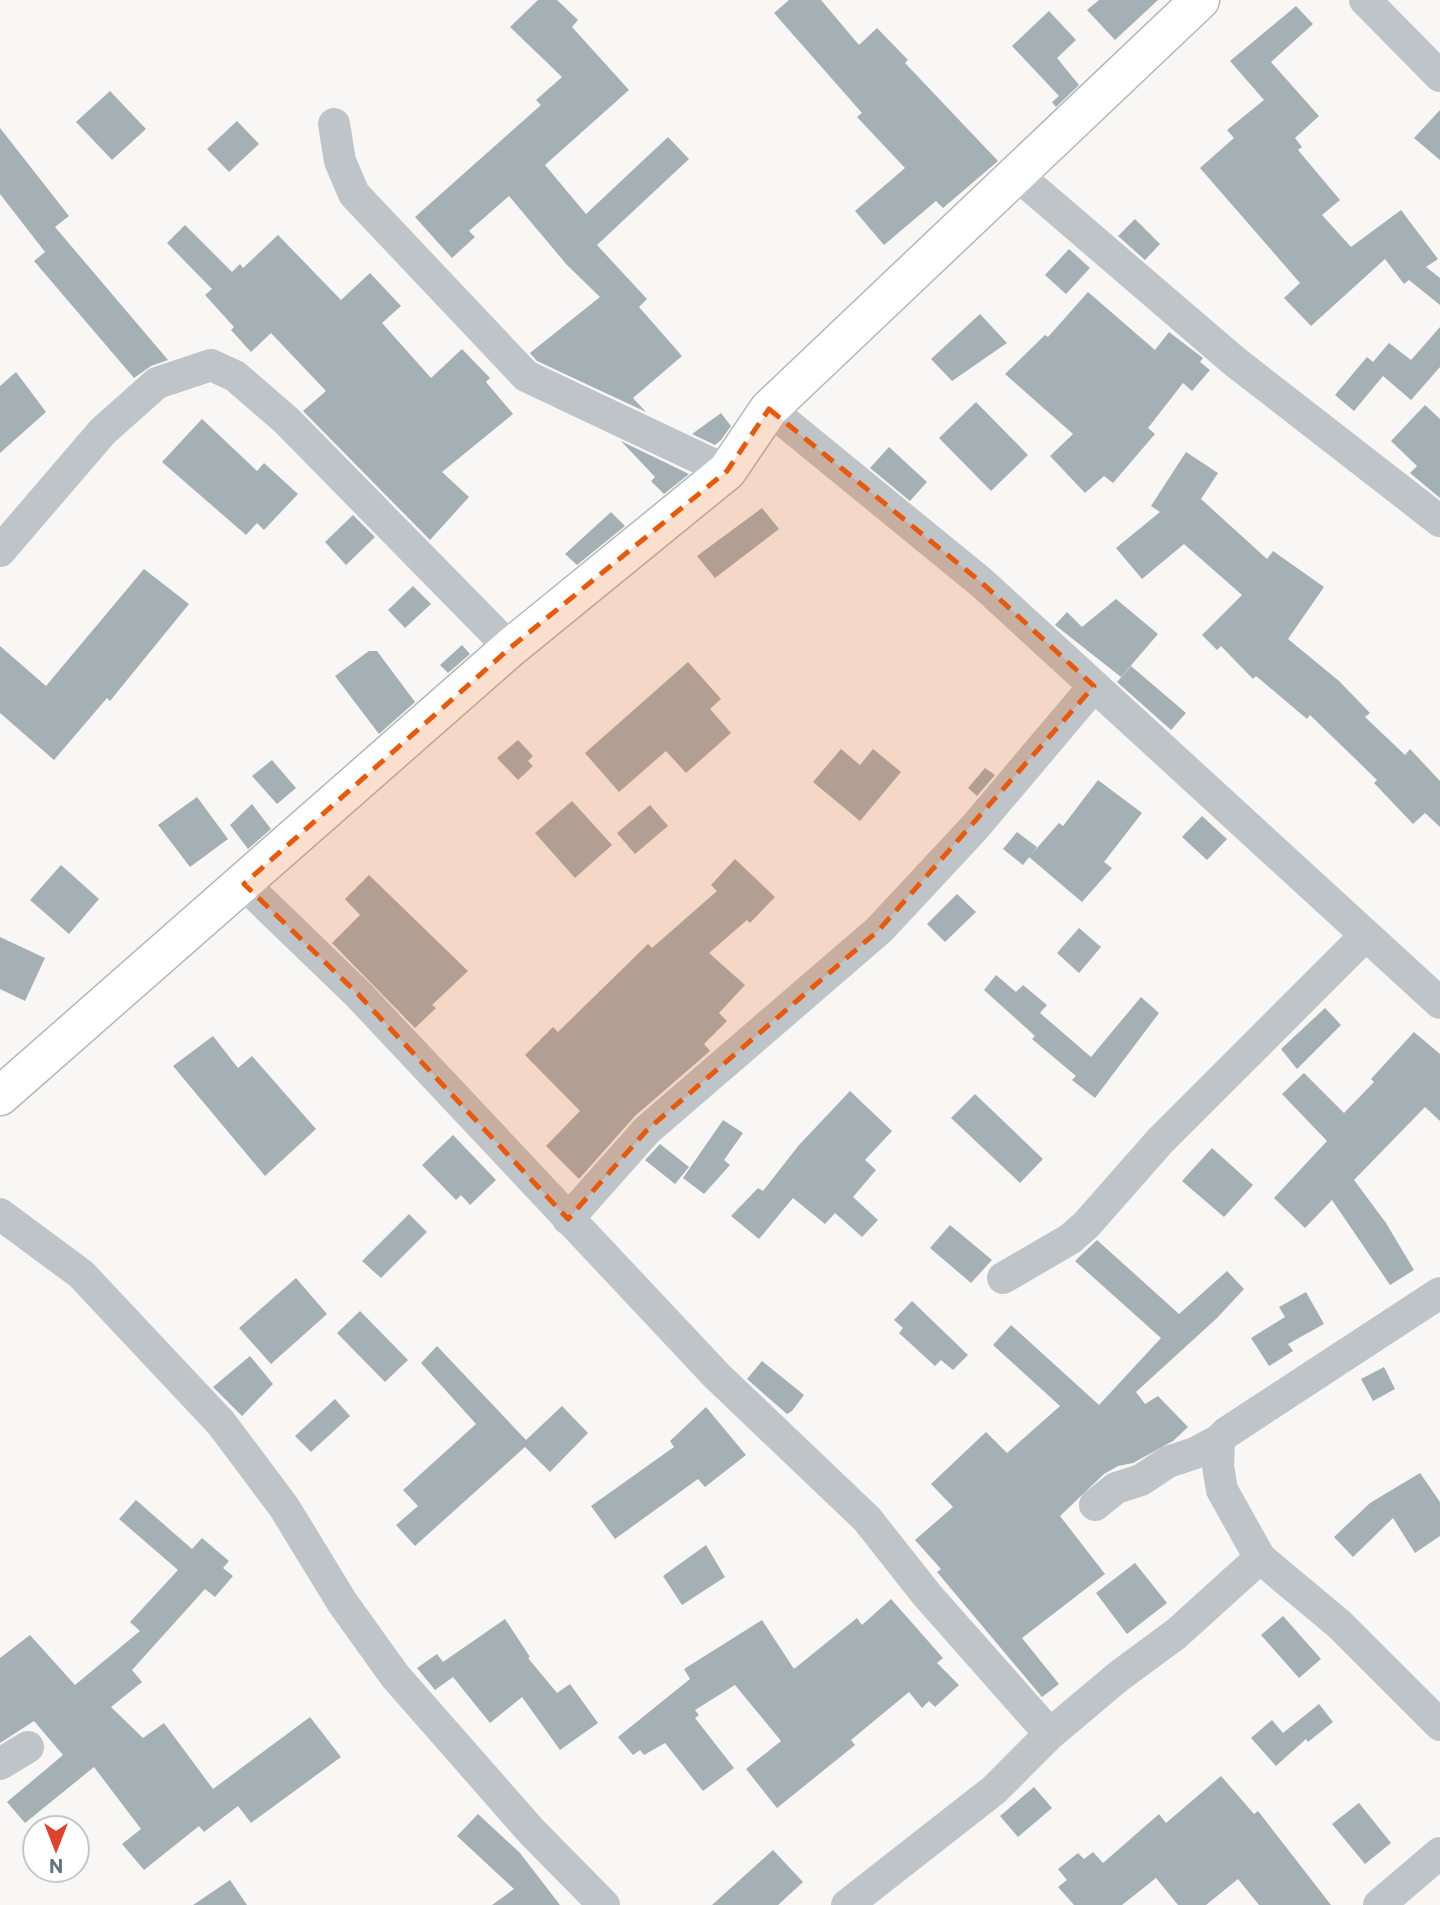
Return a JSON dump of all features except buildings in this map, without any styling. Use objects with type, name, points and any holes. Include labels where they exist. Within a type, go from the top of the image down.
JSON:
[{"type":"street","points":[[0,1096],[510,648],[727,471],[769,409],[1200,0]]},
{"type":"street","points":[[1365,0],[1440,76]]},
{"type":"street","points":[[334,124],[340,161],[355,194],[526,376],[727,471]]},
{"type":"street","points":[[1016,174],[1224,353],[1440,521]]},
{"type":"street","points":[[0,551],[103,431],[157,383],[211,365],[235,376],[286,420],[510,648]]},
{"type":"street","points":[[769,409],[982,583],[1440,1003]]},
{"type":"street","points":[[568,1219],[648,1130],[879,930],[975,827],[1094,686]]},
{"type":"street","points":[[244,884],[358,994],[717,1376],[867,1519],[927,1595],[1050,1734]]},
{"type":"street","points":[[1003,1278],[1070,1239],[1086,1225],[1160,1140],[1365,936]]},
{"type":"street","points":[[0,1214],[81,1274],[221,1423],[284,1507],[342,1602],[395,1676],[532,1832],[604,1905]]},
{"type":"street","points":[[1094,1505],[1116,1488],[1141,1480],[1167,1462],[1195,1453],[1219,1440],[1440,1293]]},
{"type":"street","points":[[1219,1440],[1217,1466],[1223,1490],[1260,1558],[1339,1624],[1440,1725]]},
{"type":"street","points":[[847,1905],[994,1790],[1050,1734],[1119,1676],[1176,1634],[1260,1558]]},
{"type":"street","points":[[0,1764],[28,1747]]},
{"type":"street","points":[[1379,1905],[1440,1853]]},
{"type":"highlighted area","points":[[769,409],[982,583],[1094,686],[879,930],[647,1130],[568,1219],[358,994],[244,884],[510,648],[727,471]]}]
